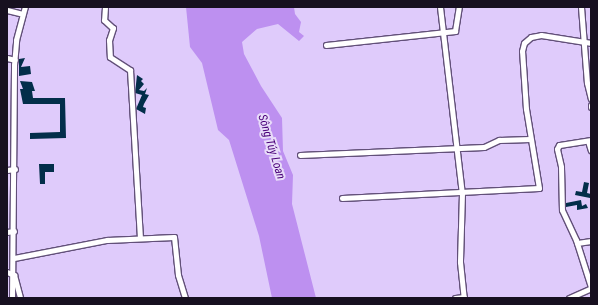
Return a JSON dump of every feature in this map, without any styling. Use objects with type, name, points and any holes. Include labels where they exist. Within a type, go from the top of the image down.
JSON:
[{"type":"street","points":[[12,298],[10,291],[14,275],[15,60],[16,40],[25,7]]},
{"type":"street","points":[[105,7],[104,20],[113,28],[110,40],[110,57],[130,70],[140,238]]},
{"type":"street","points":[[440,7],[462,192],[460,262],[464,297],[455,298]]},
{"type":"street","points":[[326,45],[456,31],[459,7]]},
{"type":"street","points":[[581,7],[591,98]]},
{"type":"street","points":[[7,10],[23,14]]},
{"type":"street","points":[[342,198],[538,188],[540,184],[530,138],[522,51],[524,43],[531,37],[541,34],[591,43]]},
{"type":"street","points":[[7,58],[15,60]]},
{"type":"street","points":[[300,155],[484,147],[499,140],[530,138]]},
{"type":"street","points":[[569,298],[591,287],[577,243],[562,210],[561,168],[557,149],[558,145],[590,140],[591,151]]},
{"type":"street","points":[[7,170],[14,170]]},
{"type":"street","points":[[7,232],[14,231]]},
{"type":"street","points":[[14,258],[90,243],[140,238],[174,238],[178,275],[185,298]]},
{"type":"street","points":[[577,243],[591,241]]},
{"type":"street","points":[[7,272],[14,275]]},
{"type":"street","points":[[14,275],[20,298]]},
{"type":"water","name":"Sông Túy Loan","points":[[186,7],[294,7],[295,14],[301,22],[299,32],[304,36],[299,41],[278,24],[257,29],[242,42],[244,54],[261,86],[282,118],[283,151],[293,175],[292,204],[316,298],[272,298],[259,236],[229,140],[218,130],[202,63],[190,47]]},
{"type":"building","points":[[25,58],[21,67],[30,66],[31,74],[19,76],[19,59]]},
{"type":"building","points":[[137,75],[143,79],[141,81],[144,84],[139,90],[144,91],[147,88],[145,94],[149,95],[143,107],[146,108],[145,114],[136,109],[142,95],[135,93]]},
{"type":"building","points":[[20,81],[32,82],[35,91],[32,91],[33,98],[65,98],[66,138],[30,139],[30,133],[60,132],[60,104],[23,104],[20,89],[23,89]]},
{"type":"building","points":[[39,164],[54,164],[54,172],[45,172],[45,184],[40,184]]},
{"type":"building","points":[[584,182],[589,183],[587,193],[591,194],[590,198],[575,195],[576,191],[582,192]]},
{"type":"building","points":[[581,200],[582,206],[586,204],[588,208],[577,210],[577,205],[566,207],[566,203]]}]
